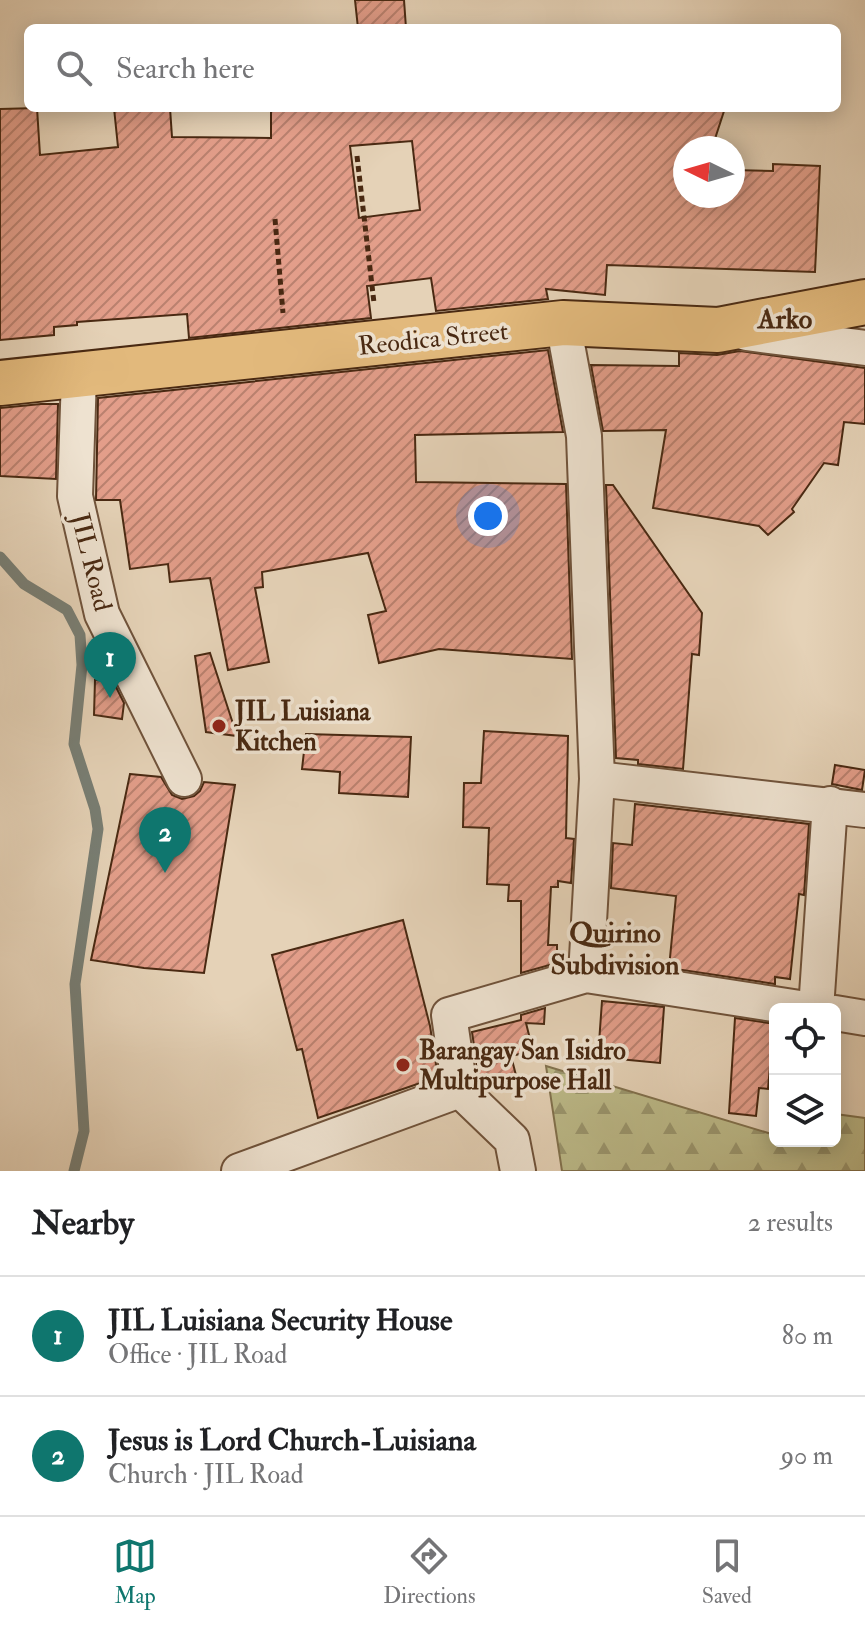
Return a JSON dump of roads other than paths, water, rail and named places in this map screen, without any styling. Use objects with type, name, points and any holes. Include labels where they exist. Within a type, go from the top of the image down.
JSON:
[{"type":"main road","name":"Reodica Street","points":[[0,383],[563,323],[718,330],[865,302]]},
{"type":"street","points":[[563,323],[584,436],[597,779],[586,975]]},
{"type":"street","points":[[718,330],[865,348]]},
{"type":"street","name":"JIL Road","points":[[79,376],[75,496],[102,614],[184,779]]},
{"type":"street","points":[[597,779],[865,810]]},
{"type":"street","points":[[816,1003],[830,804]]},
{"type":"street","points":[[518,1171],[512,1140],[460,1090],[449,1015],[586,975],[769,1003]]},
{"type":"street","points":[[841,1014],[865,1018]]},
{"type":"street","points":[[239,1171],[327,1156],[460,1090]]},
{"type":"waterway","points":[[0,557],[24,584],[67,610],[80,635],[82,665],[74,744],[95,809],[98,829],[75,984],[84,1131],[74,1171]]},
{"type":"place","name":"JIL Luisiana Security House","points":[[110,698]]},
{"type":"place","name":"JIL Luisiana Kitchen","points":[[219,726]]},
{"type":"place","name":"Jesus is Lord Church-Luisiana","points":[[165,873]]},
{"type":"place","name":"Barangay San Isidro Multipurpose Hall","points":[[403,1065]]},
{"type":"district","name":"Arko","points":[[785,318]]},
{"type":"district","name":"Quirino Subdivision","points":[[615,948]]}]
